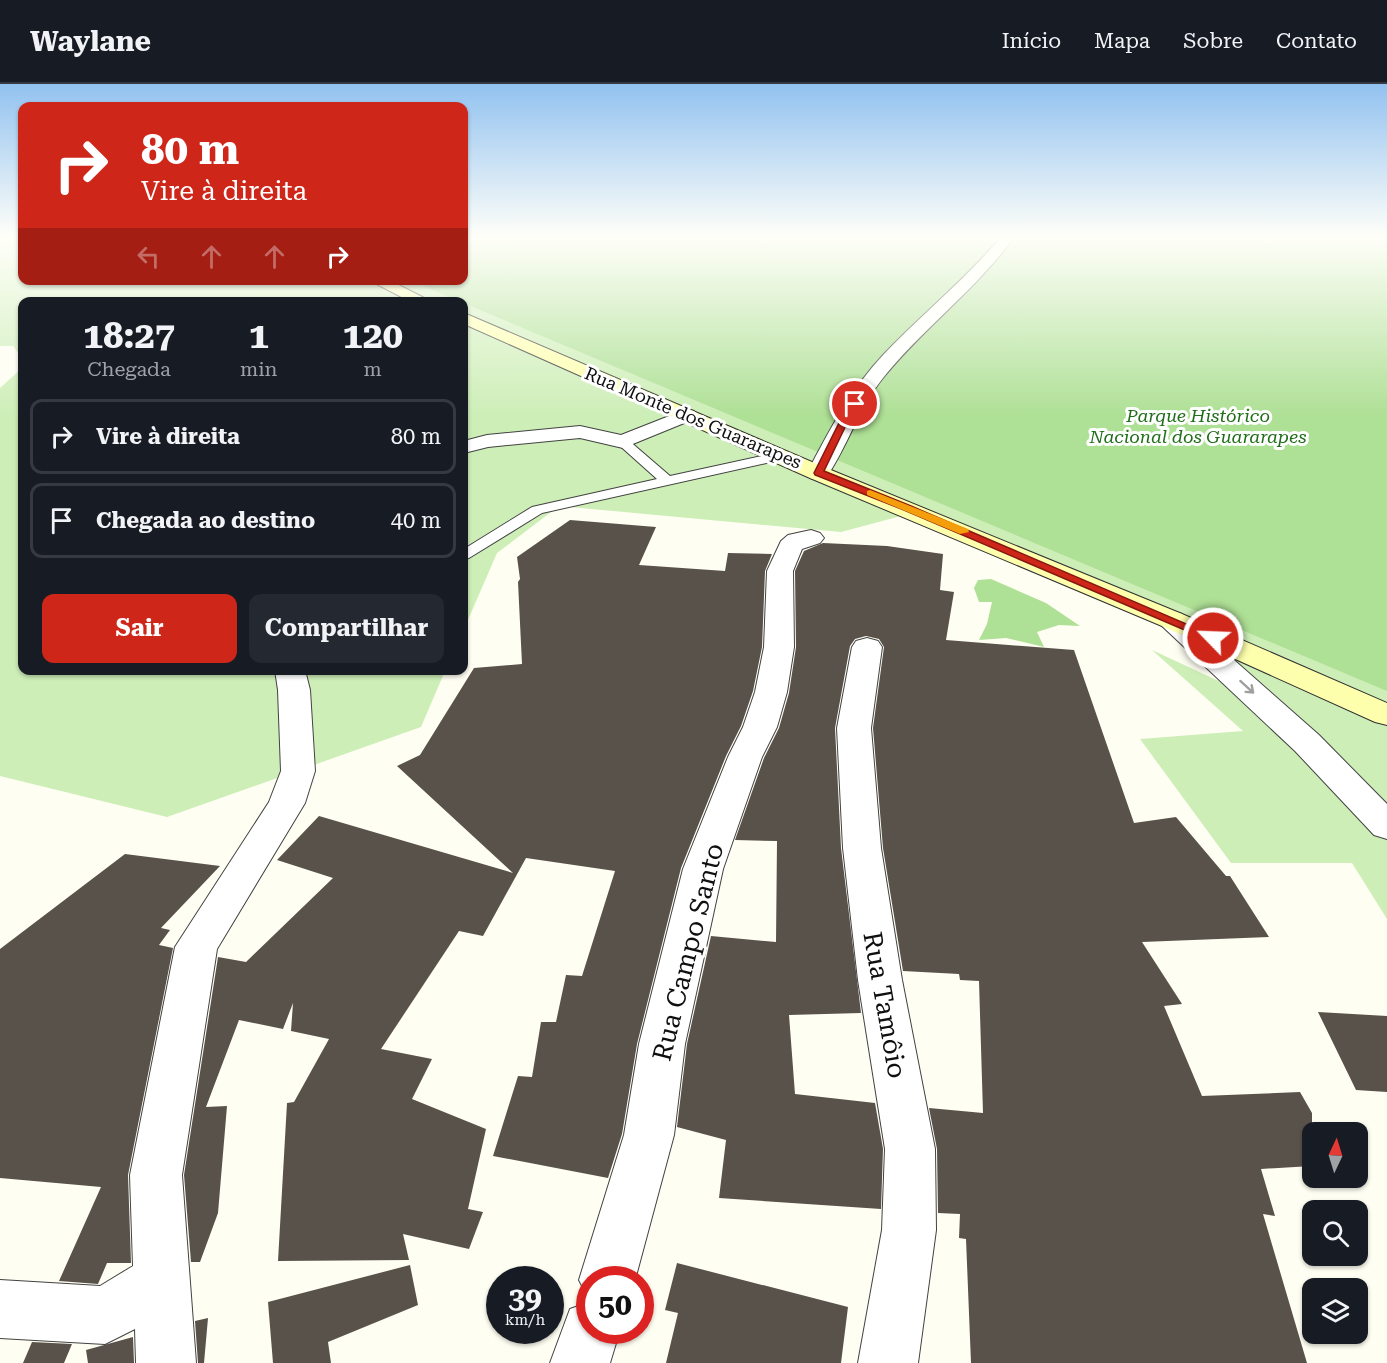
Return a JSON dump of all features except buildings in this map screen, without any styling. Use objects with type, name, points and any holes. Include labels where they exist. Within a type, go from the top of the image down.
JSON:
[{"type":"main road","name":"Rua Monte dos Guararapes","points":[[468,320],[819,473],[1172,620],[1387,715]]},
{"type":"street","points":[[819,473],[846,417],[874,377],[912,335],[952,297]]},
{"type":"street","points":[[468,446],[487,441],[580,432],[623,442],[687,416]]},
{"type":"street","name":"Rua Campo Santo","points":[[611,1266],[648,1135],[662,1044],[703,869],[745,757],[760,727],[771,692],[779,647],[780,571],[790,546],[797,540],[811,538]]},
{"type":"street","points":[[1172,620],[1307,743],[1387,826]]},
{"type":"street","name":"Rua Tamôio","points":[[867,647],[854,728],[862,848],[880,980],[910,1149],[909,1230],[888,1363]]},
{"type":"street","points":[[166,1363],[156,1175],[196,947],[287,803],[297,771],[294,690],[291,675]]},
{"type":"street","points":[[0,1309],[105,1315],[162,1281]]},
{"type":"street","points":[[580,1363],[586,1344]]},
{"type":"lane","points":[[623,442],[667,481]]},
{"type":"lane","points":[[468,553],[537,510],[780,456]]},
{"type":"green space","name":"Parque Histórico Nacional dos Guararapes","points":[[0,297],[1387,297],[1387,919],[1352,863],[1231,863],[1140,739],[1243,731],[1152,650],[1264,702],[1172,620],[912,513],[841,532],[559,506],[497,553],[468,620],[468,297],[18,297],[18,353],[13,346],[0,346]]},
{"type":"green space","points":[[449,297],[1387,297],[1387,691],[468,305],[468,297]]},
{"type":"green space","points":[[18,372],[18,675],[443,675],[421,727],[167,817],[0,776],[0,388]]},
{"type":"green space","points":[[991,579],[1046,603],[1080,626],[1059,625],[1037,632],[1044,647],[1006,638],[979,640],[987,624],[992,602],[979,602],[974,588],[978,580]]},
{"type":"slow traffic","points":[[870,493],[964,532]]},
{"type":"route","points":[[855,404],[846,417],[819,473],[908,508],[1213,638]]}]
